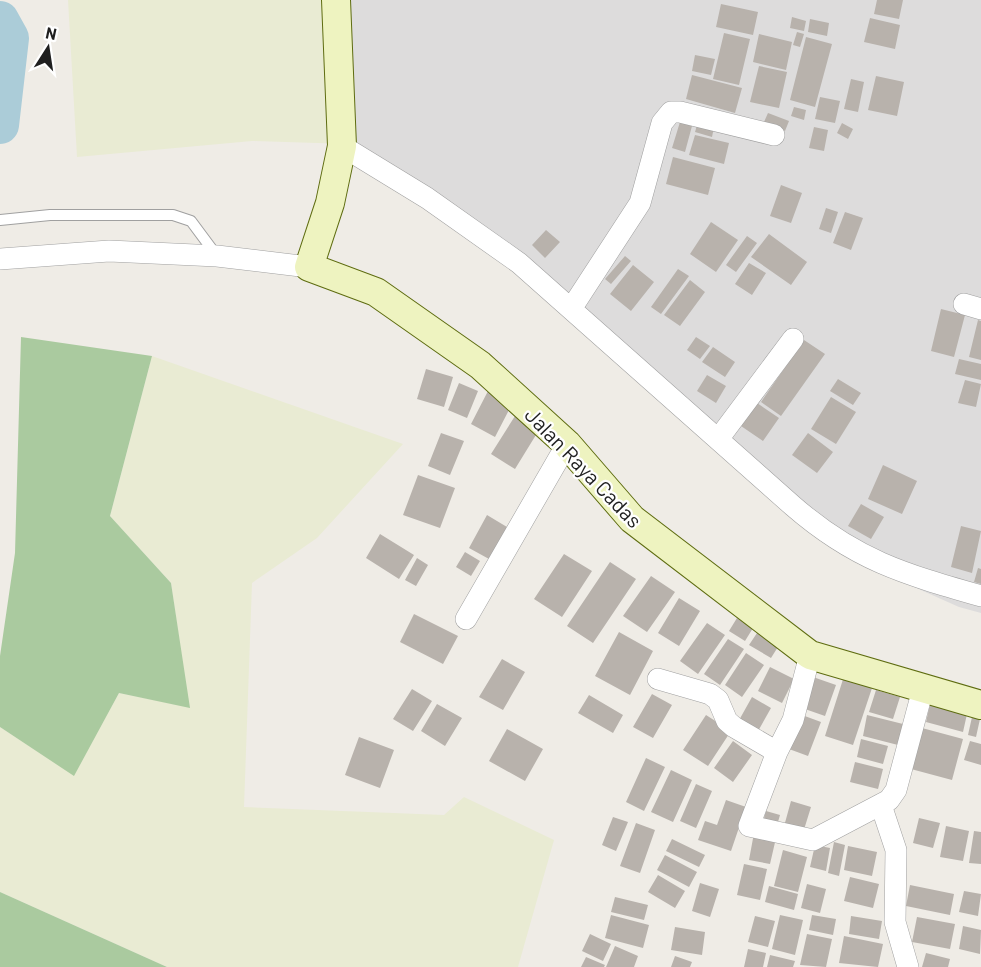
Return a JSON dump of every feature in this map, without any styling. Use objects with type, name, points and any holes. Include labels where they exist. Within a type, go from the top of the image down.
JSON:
[{"type":"street","points":[[309,267],[330,203],[341,157],[336,0]]},
{"type":"street","points":[[571,309],[640,202],[662,123],[671,112],[680,112],[774,135]]},
{"type":"street","points":[[341,157],[426,198],[510,256],[719,438],[811,522],[858,554],[895,571],[981,596]]},
{"type":"street","name":"Jalan Raya Cadas","points":[[0,259],[109,251],[217,256],[309,267],[367,287],[385,297],[480,365],[567,444],[632,519],[810,655],[981,705]]},
{"type":"street","points":[[719,438],[793,339]]},
{"type":"street","points":[[466,619],[567,444]]},
{"type":"street","points":[[810,655],[793,720],[777,752],[749,826],[813,840],[894,796],[923,689]]},
{"type":"street","points":[[658,679],[710,694],[718,700],[727,721],[777,752]]},
{"type":"street","points":[[881,805],[896,850],[895,922],[908,967]]},
{"type":"lane","points":[[0,220],[50,215],[173,214],[191,221],[217,256]]},
{"type":"shaded area","points":[[346,0],[981,0],[981,613],[959,607],[840,554],[505,262],[349,144]]},
{"type":"green space","points":[[68,0],[346,0],[349,144],[252,141],[77,157]]},
{"type":"green space","points":[[21,337],[152,356],[110,516],[171,583],[190,708],[119,693],[74,776],[0,727],[0,656],[15,553]]},
{"type":"green space","points":[[152,356],[403,444],[317,538],[252,583],[244,807],[444,815],[464,797],[554,840],[518,967],[167,967],[0,892],[0,727],[74,775],[119,693],[189,707],[171,583],[110,516]]},
{"type":"green space","points":[[0,892],[167,967],[0,967]]},
{"type":"building","points":[[877,0],[903,0],[899,19],[874,14]]},
{"type":"building","points":[[721,4],[758,12],[753,35],[716,27]]},
{"type":"building","points":[[792,17],[806,21],[804,31],[790,28]]},
{"type":"building","points":[[870,18],[900,25],[895,49],[864,42]]},
{"type":"building","points":[[810,19],[829,23],[827,36],[808,32]]},
{"type":"building","points":[[797,32],[804,34],[800,47],[793,45]]},
{"type":"building","points":[[724,33],[750,39],[739,85],[713,79]]},
{"type":"building","points":[[759,34],[792,42],[786,70],[753,62]]},
{"type":"building","points":[[806,37],[832,44],[815,107],[790,100]]},
{"type":"building","points":[[695,55],[715,59],[711,75],[692,71]]},
{"type":"building","points":[[759,66],[787,72],[779,108],[750,102]]},
{"type":"building","points":[[692,75],[742,88],[735,113],[686,99]]},
{"type":"building","points":[[876,76],[904,82],[897,116],[868,110]]},
{"type":"building","points":[[851,79],[864,82],[858,112],[844,109]]},
{"type":"building","points":[[820,97],[840,101],[835,123],[815,119]]},
{"type":"building","points":[[794,107],[806,110],[804,120],[791,116]]},
{"type":"building","points":[[768,113],[789,121],[785,131],[764,122]]},
{"type":"building","points":[[680,122],[692,126],[685,152],[672,148]]},
{"type":"building","points":[[698,122],[714,127],[712,137],[695,132]]},
{"type":"building","points":[[842,123],[853,129],[848,139],[837,133]]},
{"type":"building","points":[[814,127],[828,130],[824,151],[809,148]]},
{"type":"building","points":[[695,135],[729,143],[724,164],[689,155]]},
{"type":"building","points":[[673,157],[715,168],[708,195],[666,184]]},
{"type":"building","points":[[781,185],[802,193],[791,223],[770,216]]},
{"type":"building","points":[[826,208],[838,212],[831,233],[819,229]]},
{"type":"building","points":[[845,212],[863,218],[851,250],[833,243]]},
{"type":"building","points":[[711,222],[738,240],[716,272],[690,254]]},
{"type":"building","points":[[546,230],[560,242],[545,258],[532,245]]},
{"type":"building","points":[[769,234],[807,262],[791,285],[751,257]]},
{"type":"building","points":[[747,236],[757,243],[736,272],[726,265]]},
{"type":"building","points":[[625,256],[631,261],[611,284],[605,279]]},
{"type":"building","points":[[749,263],[766,273],[752,295],[735,284]]},
{"type":"building","points":[[633,265],[654,282],[631,311],[610,294]]},
{"type":"building","points":[[678,269],[689,276],[661,314],[651,307]]},
{"type":"building","points":[[690,280],[705,292],[680,326],[664,315]]},
{"type":"building","points":[[941,309],[965,315],[954,357],[931,351]]},
{"type":"building","points":[[978,320],[981,321],[981,360],[969,357]]},
{"type":"building","points":[[696,337],[710,346],[700,359],[687,350]]},
{"type":"building","points":[[804,340],[825,354],[781,416],[761,402]]},
{"type":"building","points":[[713,347],[735,362],[725,377],[702,362]]},
{"type":"building","points":[[959,359],[981,364],[981,380],[955,374]]},
{"type":"building","points":[[426,369],[453,377],[444,407],[417,399]]},
{"type":"building","points":[[707,375],[726,386],[716,403],[697,391]]},
{"type":"building","points":[[838,379],[861,393],[853,405],[830,391]]},
{"type":"building","points":[[965,380],[981,384],[976,407],[958,403]]},
{"type":"building","points":[[459,383],[478,391],[467,418],[448,410]]},
{"type":"building","points":[[488,391],[512,404],[495,437],[471,424]]},
{"type":"building","points":[[831,397],[856,412],[836,444],[811,429]]},
{"type":"building","points":[[757,403],[779,418],[763,441],[741,426]]},
{"type":"building","points":[[515,416],[539,430],[515,469],[491,454]]},
{"type":"building","points":[[441,433],[464,441],[450,475],[428,466]]},
{"type":"building","points":[[808,433],[833,452],[817,473],[792,455]]},
{"type":"building","points":[[883,465],[917,481],[902,514],[868,499]]},
{"type":"building","points":[[418,475],[455,488],[440,528],[403,515]]},
{"type":"building","points":[[861,504],[884,517],[871,539],[848,526]]},
{"type":"building","points":[[487,515],[507,527],[489,559],[469,548]]},
{"type":"building","points":[[961,526],[981,531],[972,573],[951,567]]},
{"type":"building","points":[[380,534],[414,555],[399,579],[366,558]]},
{"type":"building","points":[[465,552],[480,561],[471,576],[456,567]]},
{"type":"building","points":[[564,554],[592,571],[562,617],[534,599]]},
{"type":"building","points":[[417,558],[428,565],[416,586],[405,580]]},
{"type":"building","points":[[610,562],[636,579],[593,643],[567,626]]},
{"type":"building","points":[[978,568],[981,569],[981,584],[974,582]]},
{"type":"building","points":[[651,576],[675,592],[647,632],[623,616]]},
{"type":"building","points":[[679,598],[700,611],[679,646],[658,633]]},
{"type":"building","points":[[414,614],[458,636],[443,664],[400,642]]},
{"type":"building","points":[[737,618],[753,628],[745,641],[729,631]]},
{"type":"building","points":[[707,623],[725,635],[698,674],[680,661]]},
{"type":"building","points":[[759,630],[781,642],[771,658],[749,645]]},
{"type":"building","points":[[619,632],[653,651],[630,695],[595,676]]},
{"type":"building","points":[[728,639],[744,649],[720,685],[704,674]]},
{"type":"building","points":[[746,653],[764,665],[742,697],[725,685]]},
{"type":"building","points":[[502,659],[525,672],[503,710],[479,697]]},
{"type":"building","points":[[770,667],[794,679],[782,703],[758,691]]},
{"type":"building","points":[[845,673],[874,682],[853,745],[825,736]]},
{"type":"building","points":[[813,677],[836,685],[825,716],[802,708]]},
{"type":"building","points":[[412,689],[432,701],[413,731],[393,719]]},
{"type":"building","points":[[876,690],[900,697],[893,719],[869,712]]},
{"type":"building","points":[[652,694],[672,705],[653,738],[633,727]]},
{"type":"building","points":[[589,695],[623,715],[613,733],[578,713]]},
{"type":"building","points":[[752,697],[771,708],[757,733],[738,722]]},
{"type":"building","points":[[437,704],[462,718],[445,746],[421,731]]},
{"type":"building","points":[[930,704],[967,714],[963,732],[926,722]]},
{"type":"building","points":[[706,715],[731,731],[708,766],[683,750]]},
{"type":"building","points":[[802,715],[821,722],[808,756],[789,749]]},
{"type":"building","points":[[867,715],[903,724],[898,745],[863,736]]},
{"type":"building","points":[[972,717],[980,719],[976,737],[968,735]]},
{"type":"building","points":[[922,728],[963,739],[952,780],[911,769]]},
{"type":"building","points":[[507,729],[543,749],[525,781],[489,761]]},
{"type":"building","points":[[359,737],[394,750],[380,788],[345,775]]},
{"type":"building","points":[[861,739],[888,746],[883,764],[857,757]]},
{"type":"building","points":[[733,741],[752,755],[733,782],[714,768]]},
{"type":"building","points":[[970,741],[981,744],[981,765],[964,760]]},
{"type":"building","points":[[646,758],[665,767],[644,811],[626,802]]},
{"type":"building","points":[[855,762],[883,769],[878,789],[850,782]]},
{"type":"building","points":[[671,770],[692,780],[673,822],[651,812]]},
{"type":"building","points":[[696,784],[712,791],[696,828],[680,821]]},
{"type":"building","points":[[726,800],[746,807],[731,851],[698,840],[705,821],[717,825]]},
{"type":"building","points":[[791,801],[811,807],[802,836],[783,830]]},
{"type":"building","points":[[766,811],[780,815],[776,829],[762,825]]},
{"type":"building","points":[[613,817],[628,822],[616,851],[602,845]]},
{"type":"building","points":[[919,818],[940,823],[933,848],[913,843]]},
{"type":"building","points":[[636,823],[655,830],[640,873],[620,866]]},
{"type":"building","points":[[946,826],[969,831],[963,861],[940,857]]},
{"type":"building","points":[[974,831],[981,832],[981,864],[969,863]]},
{"type":"building","points":[[754,833],[776,838],[770,864],[749,860]]},
{"type":"building","points":[[672,839],[705,855],[699,867],[666,851]]},
{"type":"building","points":[[834,842],[845,845],[839,876],[828,873]]},
{"type":"building","points":[[815,845],[830,848],[826,871],[810,867]]},
{"type":"building","points":[[848,846],[877,852],[872,876],[844,870]]},
{"type":"building","points":[[783,850],[807,857],[798,892],[774,886]]},
{"type":"building","points":[[665,855],[697,872],[689,887],[657,870]]},
{"type":"building","points":[[744,864],[767,869],[760,900],[737,895]]},
{"type":"building","points":[[658,875],[685,891],[675,908],[648,892]]},
{"type":"building","points":[[850,877],[879,884],[873,908],[844,901]]},
{"type":"building","points":[[700,883],[719,889],[710,917],[692,911]]},
{"type":"building","points":[[807,884],[826,889],[820,913],[801,908]]},
{"type":"building","points":[[910,885],[954,894],[950,915],[906,906]]},
{"type":"building","points":[[769,886],[798,894],[794,910],[765,902]]},
{"type":"building","points":[[964,891],[981,894],[978,916],[959,912]]},
{"type":"building","points":[[615,897],[648,905],[644,920],[611,912]]},
{"type":"building","points":[[611,915],[649,925],[643,948],[605,938]]},
{"type":"building","points":[[780,915],[803,920],[795,955],[772,949]]},
{"type":"building","points":[[812,915],[836,919],[833,935],[809,930]]},
{"type":"building","points":[[755,916],[775,921],[768,947],[748,942]]},
{"type":"building","points":[[851,916],[882,921],[879,939],[849,934]]},
{"type":"building","points":[[917,917],[955,924],[950,949],[912,942]]},
{"type":"building","points":[[963,926],[981,930],[980,954],[959,949]]},
{"type":"building","points":[[675,927],[705,932],[702,955],[671,950]]},
{"type":"building","points":[[590,934],[611,944],[603,961],[582,951]]},
{"type":"building","points":[[807,934],[832,939],[826,967],[800,965]]},
{"type":"building","points":[[844,936],[883,944],[878,967],[839,963]]},
{"type":"building","points":[[615,946],[638,956],[634,967],[606,967]]},
{"type":"building","points":[[748,949],[766,953],[763,967],[744,967]]},
{"type":"building","points":[[926,953],[950,959],[948,967],[922,967]]},
{"type":"building","points":[[770,955],[795,961],[793,967],[767,967]]},
{"type":"building","points":[[675,956],[692,962],[690,967],[671,967]]},
{"type":"building","points":[[586,957],[605,965],[604,967],[581,967]]},
{"type":"waterway","points":[[0,20],[10,38],[0,125]]}]
